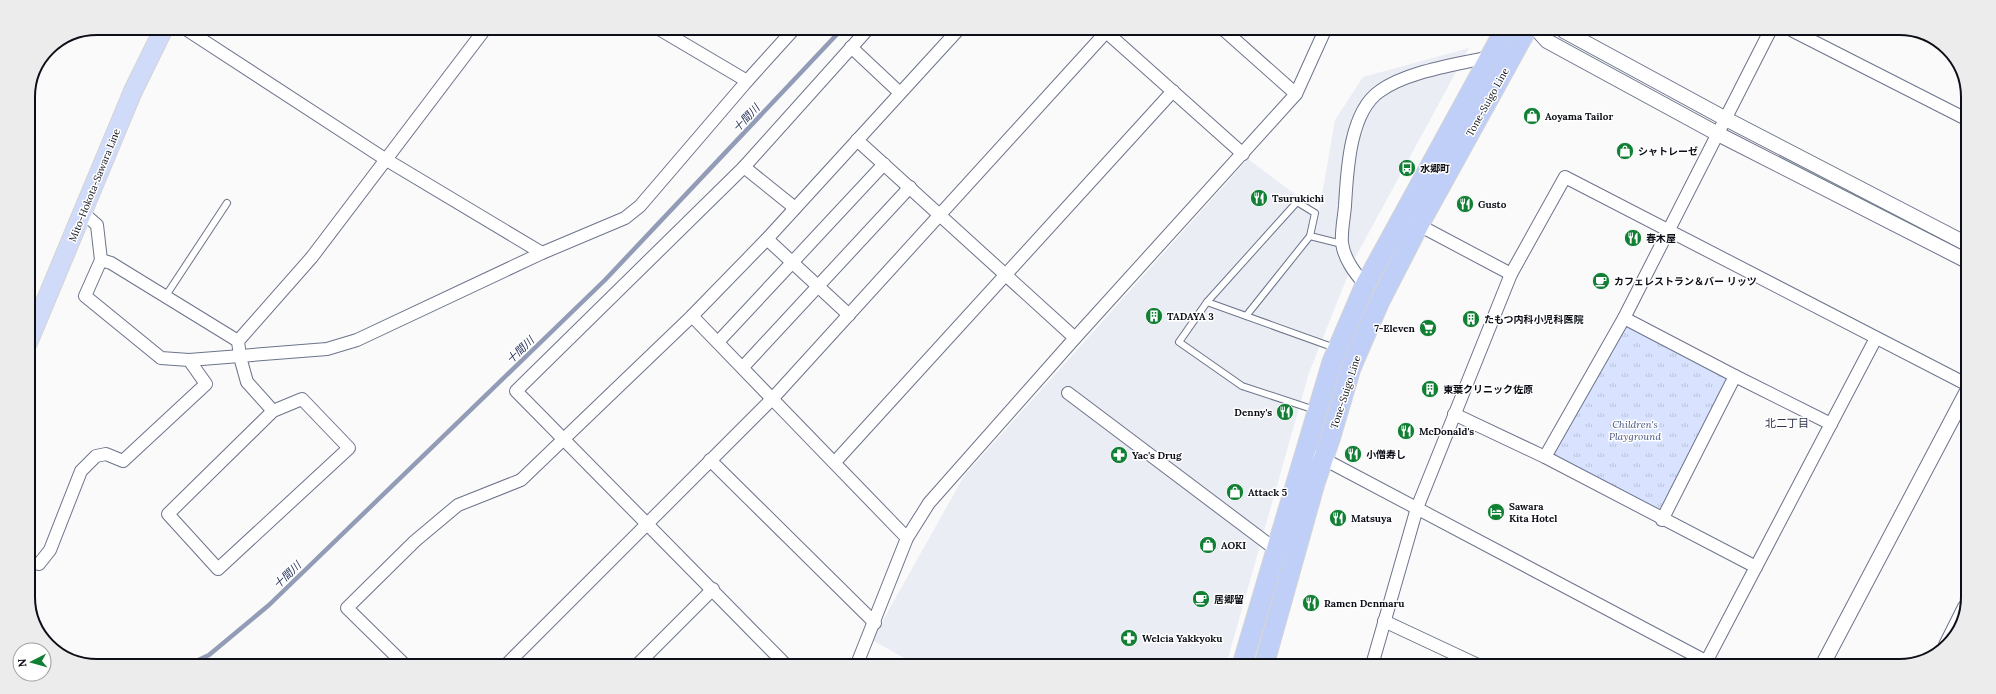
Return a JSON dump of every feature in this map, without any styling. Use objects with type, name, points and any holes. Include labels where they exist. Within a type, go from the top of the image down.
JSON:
[{"type":"highway","name":"Tone-Suigo Line","points":[[1244,659],[1275,549],[1337,349],[1365,285],[1502,35]]},
{"type":"highway","name":"Tone-Suigo Line","points":[[1266,659],[1315,483],[1351,368],[1379,303],[1419,225],[1524,35]]},
{"type":"main road","name":"Mito-Hokota-Sawara Line","points":[[35,326],[133,91],[161,35]]},
{"type":"street","points":[[195,35],[385,160],[542,253]]},
{"type":"street","points":[[273,411],[247,382],[240,357],[238,341],[312,257],[480,35]]},
{"type":"street","points":[[669,35],[747,81]]},
{"type":"street","points":[[82,212],[97,225],[101,260],[85,296],[161,358],[189,360],[327,349],[357,340],[542,253],[625,218],[640,206],[747,81],[789,35]]},
{"type":"street","points":[[781,659],[516,391],[744,167],[862,35]]},
{"type":"street","points":[[399,659],[347,608],[415,541],[458,505],[521,480],[692,316],[767,239],[953,35]]},
{"type":"street","points":[[512,659],[772,398],[1102,35]]},
{"type":"street","points":[[1110,35],[1243,154]]},
{"type":"street","points":[[1230,35],[1296,94]]},
{"type":"street","points":[[859,659],[875,623],[907,538],[929,503],[1296,94],[1323,35]]},
{"type":"street","points":[[1542,35],[1547,41],[1718,134],[1961,258]]},
{"type":"street","points":[[1571,35],[1726,119],[1961,241]]},
{"type":"street","points":[[1545,457],[1624,318],[1768,35]]},
{"type":"street","points":[[1801,35],[1961,116]]},
{"type":"street","points":[[851,47],[900,93]]},
{"type":"street","points":[[1365,285],[1352,269],[1342,244],[1350,149],[1367,103],[1378,92],[1391,83],[1425,72],[1490,57]]},
{"type":"street","points":[[835,462],[1007,275],[1173,91]]},
{"type":"street","points":[[857,140],[1076,338]]},
{"type":"street","points":[[718,342],[884,164]]},
{"type":"street","points":[[744,167],[795,208]]},
{"type":"street","points":[[1374,659],[1417,508],[1454,414],[1511,274],[1565,176],[1961,381]]},
{"type":"street","points":[[743,367],[910,188]]},
{"type":"street","points":[[1402,216],[1511,274]]},
{"type":"street","points":[[767,239],[849,315]]},
{"type":"street","points":[[101,260],[111,262],[238,341]]},
{"type":"street","points":[[692,316],[907,538]]},
{"type":"street","points":[[1624,318],[1735,376],[1832,424]]},
{"type":"street","points":[[1711,659],[1756,567],[1876,338]]},
{"type":"street","points":[[39,564],[50,550],[81,471],[96,456],[106,454],[122,461],[206,384],[189,360]]},
{"type":"street","points":[[1662,520],[1735,376]]},
{"type":"street","points":[[1068,393],[1275,549]]},
{"type":"street","points":[[302,399],[349,448],[218,569],[168,514],[273,411],[302,399]]},
{"type":"street","points":[[1826,659],[1961,403]]},
{"type":"street","points":[[1454,414],[1545,457],[1662,520],[1756,567]]},
{"type":"street","points":[[1306,450],[1700,659]]},
{"type":"street","points":[[710,460],[875,623]]},
{"type":"street","points":[[643,659],[713,589]]},
{"type":"street","points":[[1384,621],[1465,659]]},
{"type":"lane","points":[[1246,316],[1310,236],[1315,213],[1297,202],[1207,302],[1179,342],[1242,386],[1317,411]]},
{"type":"lane","points":[[164,296],[227,203]]},
{"type":"lane","points":[[1310,236],[1342,244]]},
{"type":"lane","points":[[1207,302],[1337,349]]},
{"type":"shaded area","points":[[1469,48],[1354,260],[1309,373],[1228,659],[906,659],[872,640],[964,476],[1248,159],[1319,212],[1335,120],[1363,77]]},
{"type":"green space","name":"Children's Playground","points":[[1624,318],[1735,376],[1662,520],[1545,457]]},
{"type":"waterway","name":"十間川","points":[[200,659],[209,655],[269,605],[605,280],[836,35]]},
{"type":"place","name":"Aoyama Tailor","points":[[1532,116]]},
{"type":"place","name":"シャトレーゼ","points":[[1625,151]]},
{"type":"place","name":"水郷町","points":[[1407,168]]},
{"type":"place","name":"Tsurukichi","points":[[1259,198]]},
{"type":"place","name":"Gusto","points":[[1465,204]]},
{"type":"place","name":"春木屋","points":[[1633,238]]},
{"type":"place","name":"カフェレストラン＆バー リッツ","points":[[1601,281]]},
{"type":"place","name":"TADAYA 3","points":[[1154,316]]},
{"type":"place","name":"たもつ内科小児科医院","points":[[1471,319]]},
{"type":"place","name":"7-Eleven","points":[[1428,328]]},
{"type":"place","name":"東葉クリニック佐原","points":[[1430,389]]},
{"type":"place","name":"Denny's","points":[[1285,412]]},
{"type":"place","name":"McDonald's","points":[[1406,431]]},
{"type":"place","name":"小僧寿し","points":[[1353,454]]},
{"type":"place","name":"Yac's Drug","points":[[1119,455]]},
{"type":"place","name":"Attack 5","points":[[1235,492]]},
{"type":"place","name":"Sawara Kita Hotel","points":[[1496,512]]},
{"type":"place","name":"Matsuya","points":[[1338,518]]},
{"type":"place","name":"AOKI","points":[[1208,545]]},
{"type":"place","name":"居郷留","points":[[1201,599]]},
{"type":"place","name":"Ramen Denmaru","points":[[1311,603]]},
{"type":"place","name":"Welcia Yakkyoku","points":[[1129,638]]},
{"type":"district","name":"北二丁目","points":[[1787,423]]}]
